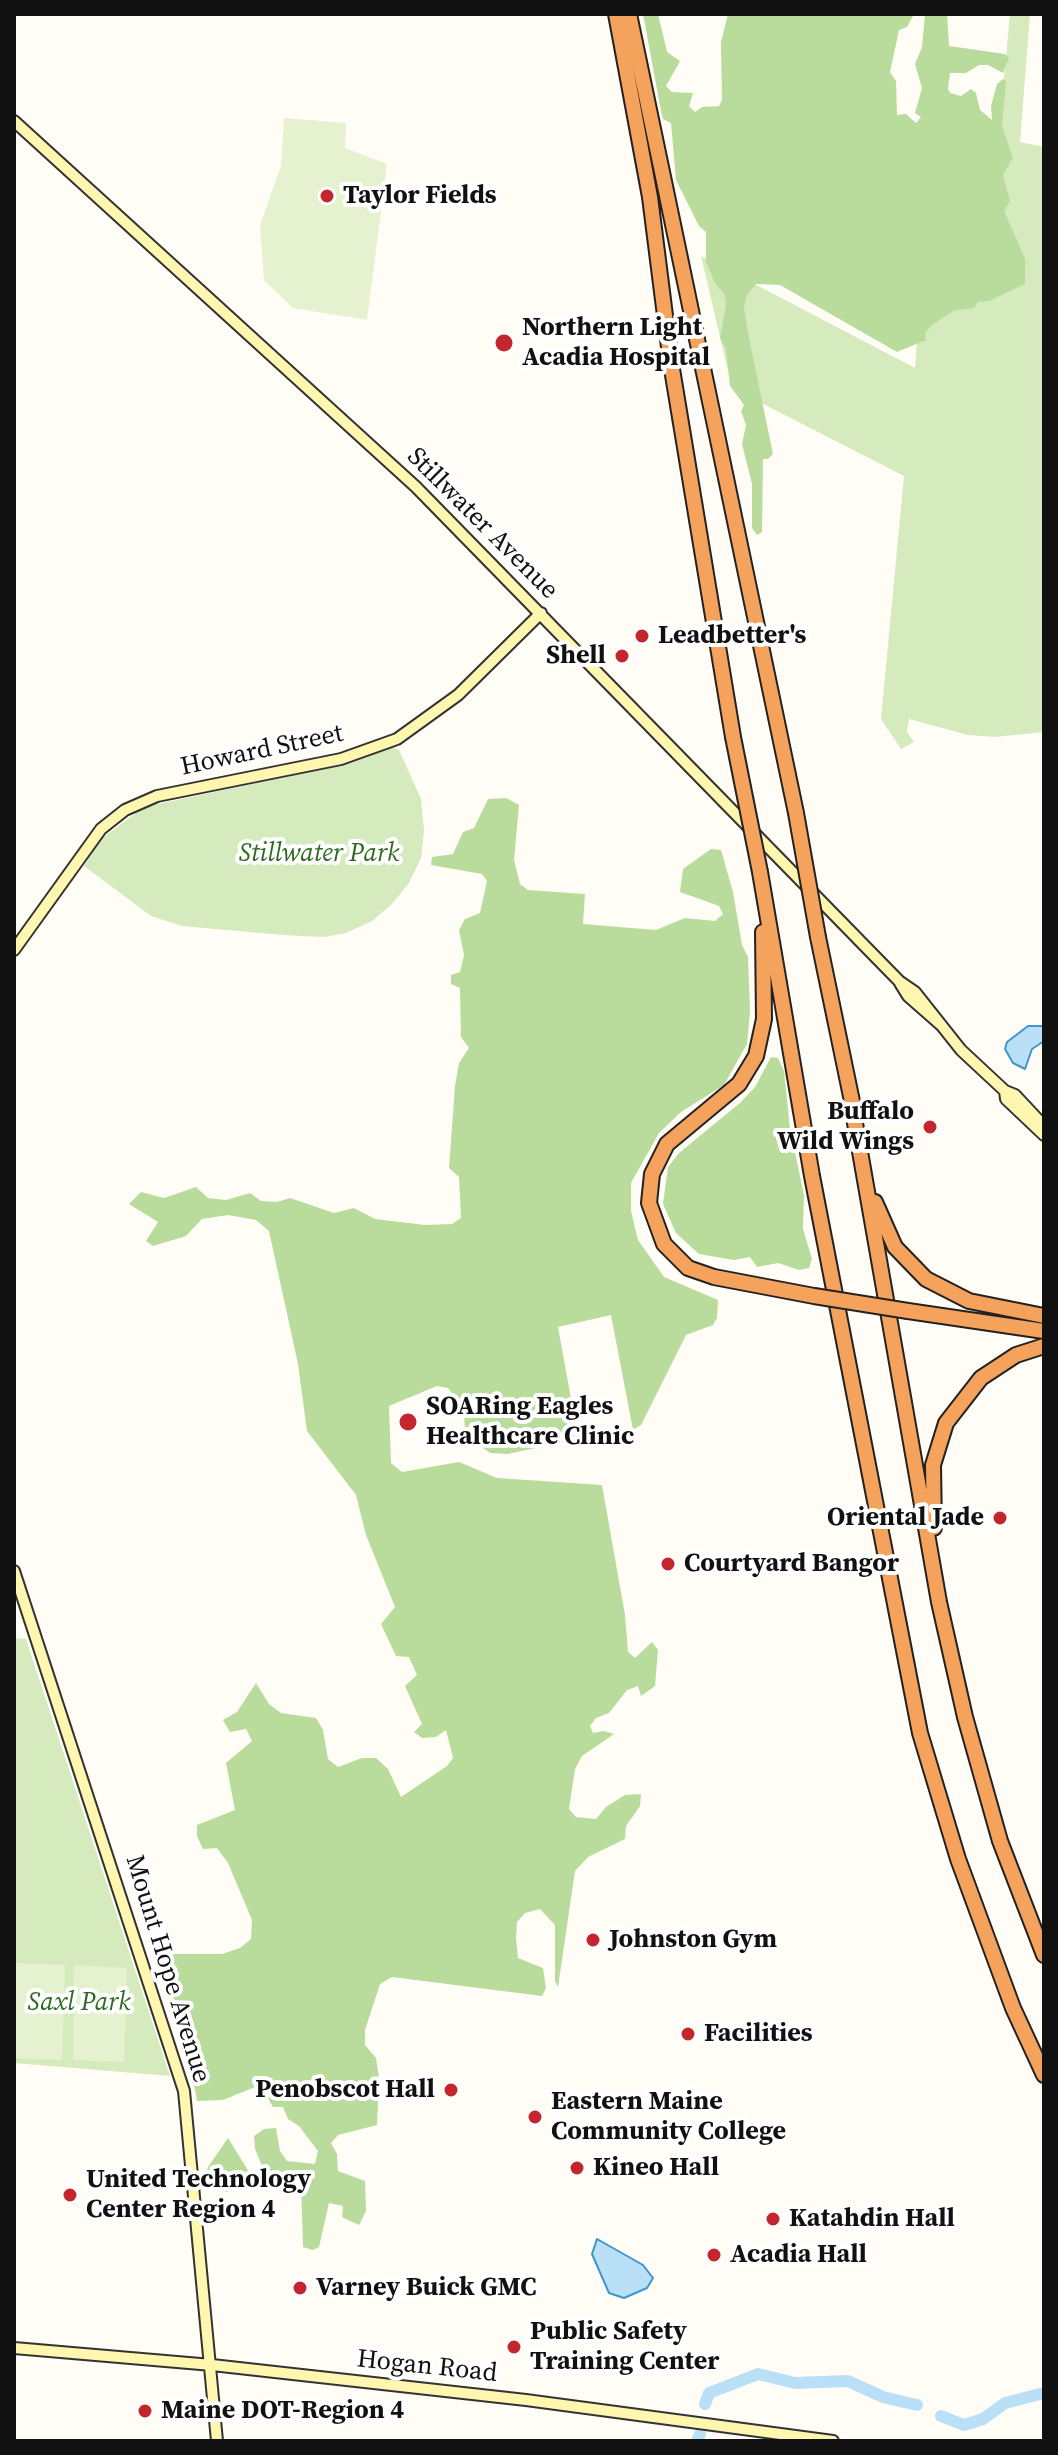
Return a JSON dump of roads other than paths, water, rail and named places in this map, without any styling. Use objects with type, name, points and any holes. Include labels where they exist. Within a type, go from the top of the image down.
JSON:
[{"type":"highway","points":[[616,14],[650,197],[671,363],[733,737],[760,872],[815,1191],[920,1733],[958,1859],[1013,2008],[1044,2075]]},
{"type":"highway","points":[[629,14],[796,813],[956,1679],[1000,1841],[1044,1955]]},
{"type":"highway","points":[[760,872],[764,1019],[756,1056],[739,1084],[667,1144],[652,1174],[649,1203],[664,1244],[688,1268],[714,1277],[814,1296],[1044,1331]]},
{"type":"highway","points":[[852,1106],[878,1213],[906,1261],[952,1295],[1044,1316]]},
{"type":"highway","points":[[956,1679],[933,1515],[936,1451],[951,1414],[981,1378],[1016,1355],[1044,1346]]},
{"type":"main road","name":"Stillwater Avenue","points":[[14,121],[416,487],[899,981],[908,996],[1044,1126]]},
{"type":"main road","name":"Howard Street","points":[[14,950],[101,829],[125,810],[157,796],[341,759],[397,739],[458,695],[541,613]]},
{"type":"main road","name":"Stillwater Avenue","points":[[1005,1091],[1006,1099],[1044,1135]]},
{"type":"main road","name":"Mount Hope Avenue","points":[[14,1571],[184,2091],[217,2441]]},
{"type":"main road","name":"Hogan Road","points":[[14,2348],[212,2365],[659,2415],[833,2441]]},
{"type":"water","points":[[1028,1026],[1044,1026],[1044,1041],[1032,1049],[1025,1069],[1013,1063],[1005,1049],[1007,1042]]},
{"type":"water","points":[[597,2239],[643,2265],[653,2278],[647,2288],[624,2298],[609,2293],[592,2254]]},
{"type":"waterway","points":[[705,2404],[709,2393],[758,2374],[795,2383],[848,2381],[883,2397],[917,2405]]},
{"type":"waterway","points":[[941,2416],[964,2425],[983,2419],[1005,2403],[1044,2393]]},
{"type":"waterway","points":[[697,2441],[700,2434]]},
{"type":"place","name":"Taylor Fields","points":[[327,196]]},
{"type":"place","name":"Northern Light Acadia Hospital","points":[[504,343]]},
{"type":"place","name":"Leadbetter's","points":[[642,636]]},
{"type":"place","name":"Shell","points":[[622,656]]},
{"type":"place","name":"Buffalo Wild Wings","points":[[930,1127]]},
{"type":"place","name":"SOARing Eagles Healthcare Clinic","points":[[408,1422]]},
{"type":"place","name":"Oriental Jade","points":[[1000,1518]]},
{"type":"place","name":"Courtyard Bangor","points":[[668,1564]]},
{"type":"place","name":"Johnston Gym","points":[[593,1940]]},
{"type":"place","name":"Facilities","points":[[688,2034]]},
{"type":"place","name":"Penobscot Hall","points":[[451,2090]]},
{"type":"place","name":"Eastern Maine Community College","points":[[535,2117]]},
{"type":"place","name":"Kineo Hall","points":[[577,2168]]},
{"type":"place","name":"United Technology Center Region 4","points":[[70,2195]]},
{"type":"place","name":"Katahdin Hall","points":[[773,2219]]},
{"type":"place","name":"Acadia Hall","points":[[714,2255]]},
{"type":"place","name":"Varney Buick GMC","points":[[300,2288]]},
{"type":"place","name":"Public Safety Training Center","points":[[514,2347]]},
{"type":"place","name":"Maine DOT-Region 4","points":[[145,2411]]},
{"type":"park label","name":"Stillwater Park","points":[[319,854]]},
{"type":"park label","name":"Saxl Park","points":[[79,2003]]}]
